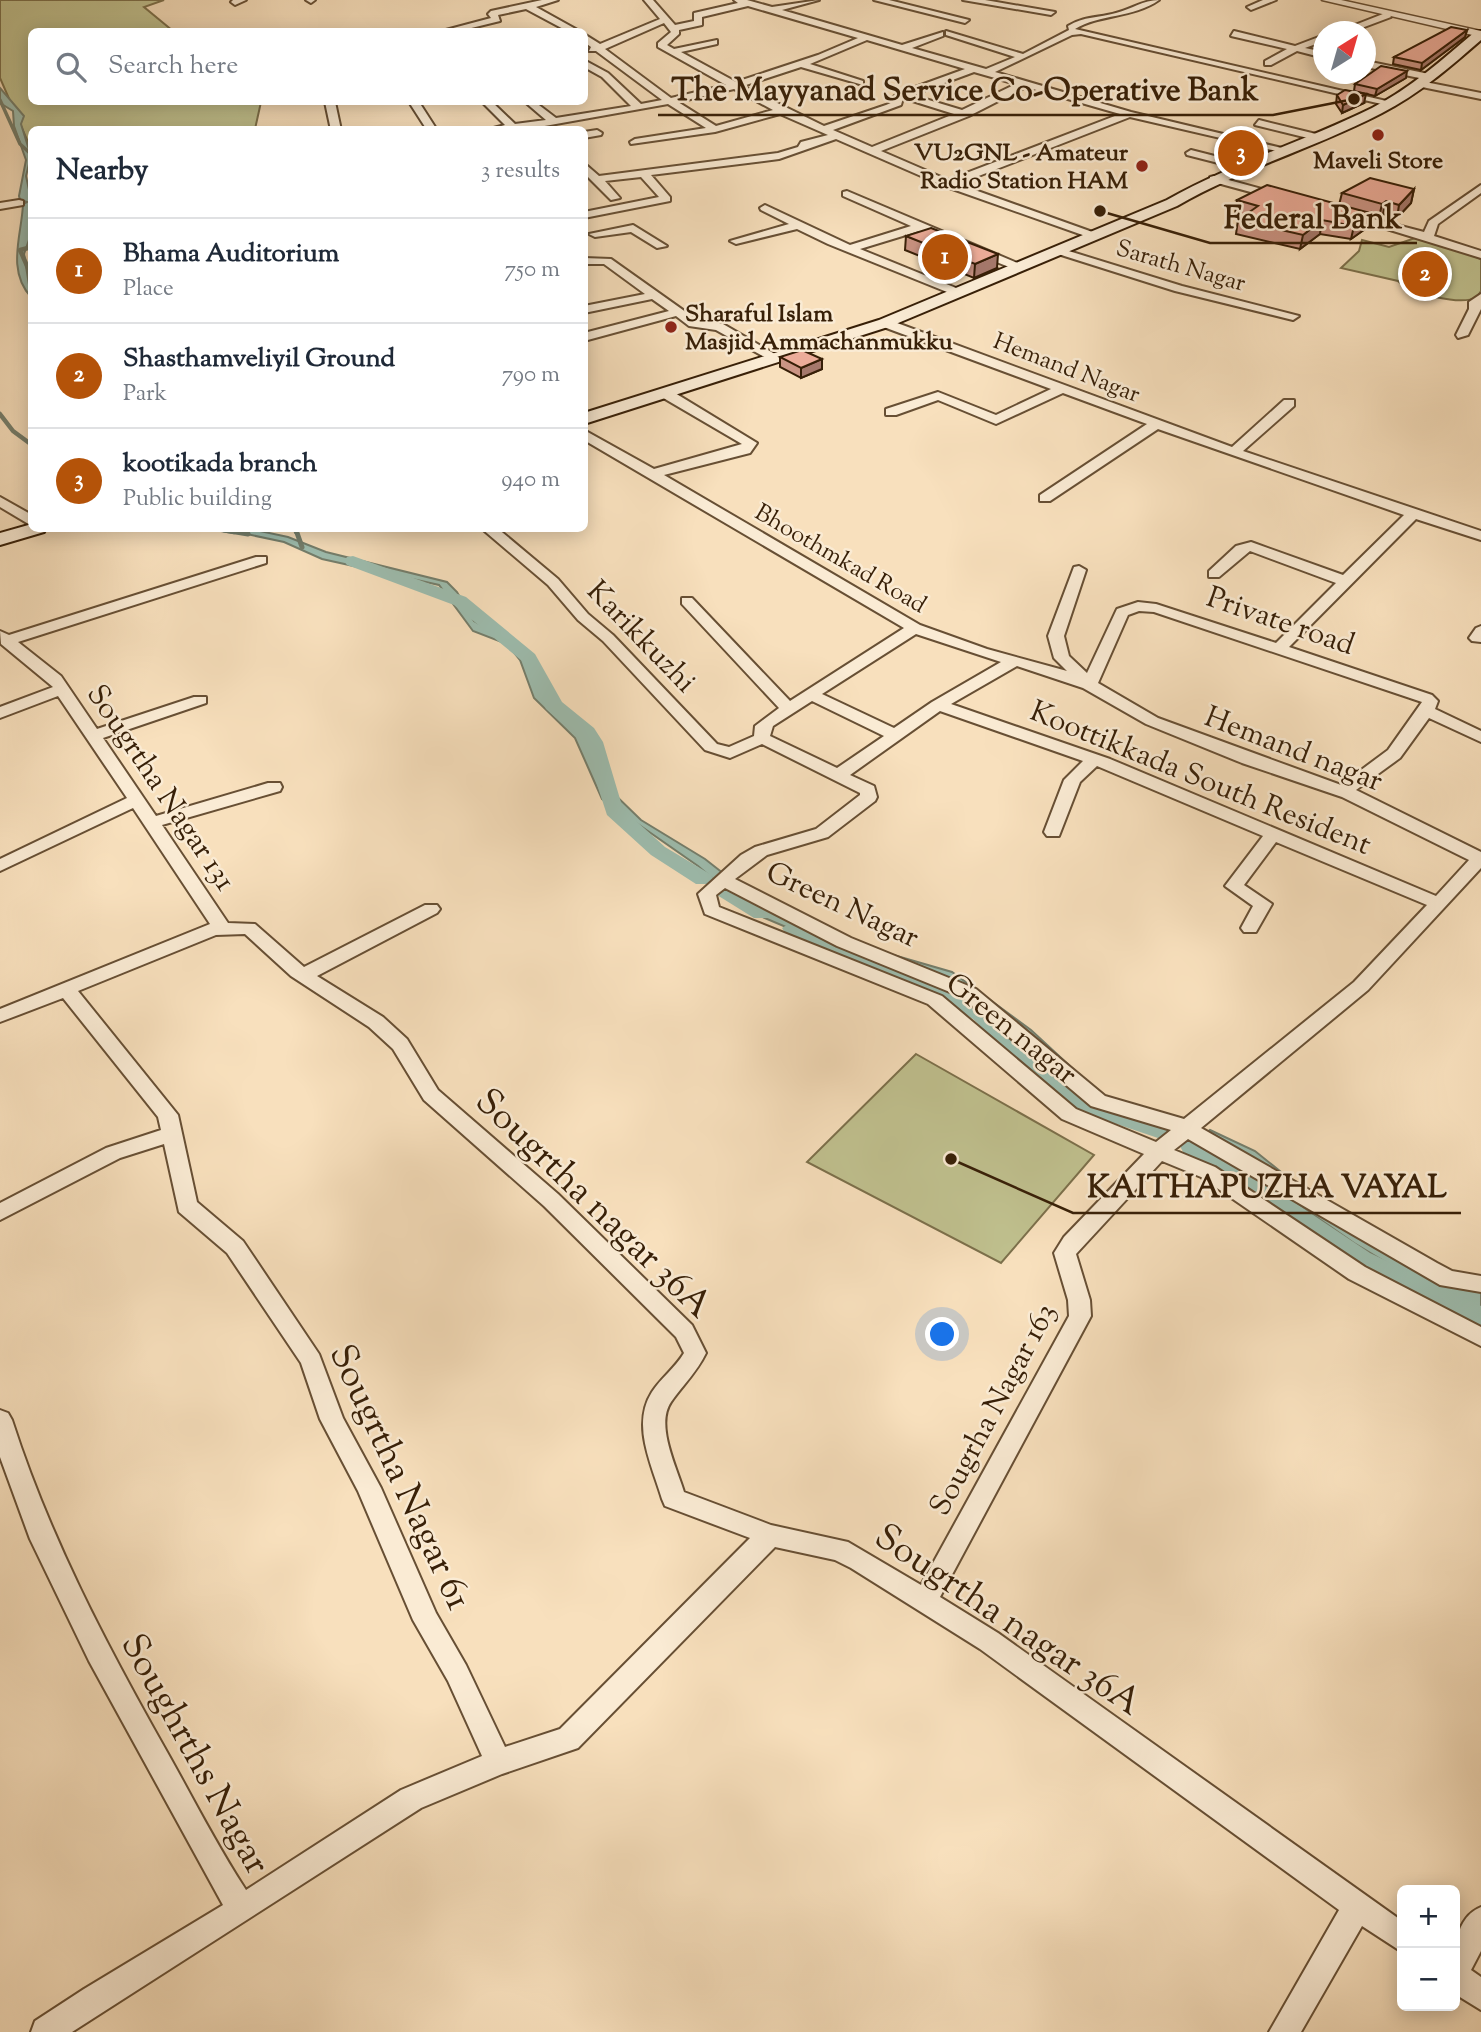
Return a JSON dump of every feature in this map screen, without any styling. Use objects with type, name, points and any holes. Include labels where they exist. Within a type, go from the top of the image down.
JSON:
[{"type":"main road","points":[[588,418],[885,323],[1171,203],[1214,178],[1384,106],[1424,81],[1481,34]]},
{"type":"main road","points":[[0,539],[28,531]]},
{"type":"street","points":[[517,0],[570,28]]},
{"type":"street","points":[[459,28],[497,19],[492,14],[494,13],[554,0]]},
{"type":"street","points":[[648,0],[670,24],[674,37],[661,44],[732,86],[781,111],[948,184],[1094,236]]},
{"type":"street","points":[[770,10],[815,0]]},
{"type":"street","points":[[878,0],[965,20]]},
{"type":"street","points":[[922,9],[938,0]]},
{"type":"street","points":[[967,0],[1051,12]]},
{"type":"street","points":[[1071,32],[1073,25],[1082,21],[1119,15],[1155,0]]},
{"type":"street","points":[[1251,7],[1272,0]]},
{"type":"street","points":[[1327,0],[1481,34]]},
{"type":"street","points":[[588,49],[620,43],[632,34],[670,24],[699,23],[697,16],[743,2],[983,74],[1129,114],[1281,149]]},
{"type":"street","points":[[1371,21],[1388,15]]},
{"type":"street","points":[[983,74],[1024,57],[1071,32],[1126,41],[1384,106]]},
{"type":"street","points":[[900,49],[944,34],[1024,57]]},
{"type":"street","points":[[1234,34],[1313,52]]},
{"type":"street","points":[[525,126],[552,124],[732,86],[803,65],[865,38]]},
{"type":"street","points":[[588,40],[667,100],[715,129]]},
{"type":"street","points":[[673,52],[714,42]]},
{"type":"street","points":[[1268,63],[1294,48],[1313,42]]},
{"type":"street","points":[[588,65],[605,75],[637,106]]},
{"type":"street","points":[[803,65],[860,83]]},
{"type":"street","points":[[1376,67],[1481,96]]},
{"type":"street","points":[[827,129],[898,103],[897,98],[902,95],[971,70]]},
{"type":"street","points":[[873,150],[966,114],[1024,84]]},
{"type":"street","points":[[902,95],[966,114]]},
{"type":"street","points":[[1312,96],[1384,106]]},
{"type":"street","points":[[970,101],[983,105]]},
{"type":"street","points":[[331,105],[334,126]]},
{"type":"street","points":[[416,105],[429,126]]},
{"type":"street","points":[[490,105],[511,126]]},
{"type":"street","points":[[533,105],[552,124]]},
{"type":"street","points":[[635,142],[715,129],[781,111]]},
{"type":"street","points":[[948,184],[1001,166],[1129,114]]},
{"type":"street","points":[[1259,123],[1312,136]]},
{"type":"street","points":[[588,134],[597,133]]},
{"type":"street","points":[[598,179],[779,156],[802,149],[805,144],[840,135]]},
{"type":"street","points":[[1191,153],[1242,166]]},
{"type":"street","points":[[588,170],[615,198]]},
{"type":"street","points":[[588,214],[666,200],[643,173]]},
{"type":"street","points":[[1214,178],[1292,201]]},
{"type":"street","points":[[1424,236],[1430,234],[1433,223],[1480,190]]},
{"type":"street","points":[[847,194],[1018,267]]},
{"type":"street","points":[[0,206],[19,203]]},
{"type":"street","points":[[765,208],[850,249],[957,292]]},
{"type":"street","points":[[1328,210],[1424,236],[1481,255]]},
{"type":"street","points":[[736,241],[799,225]]},
{"type":"street","points":[[850,249],[911,228],[922,227]]},
{"type":"street","points":[[590,235],[633,228],[661,246]]},
{"type":"street","name":"Sarath Nagar","points":[[1059,251],[1179,289],[1293,316]]},
{"type":"street","points":[[588,261],[607,261],[693,323],[719,327],[774,357]]},
{"type":"street","points":[[588,309],[654,295]]},
{"type":"street","points":[[1462,335],[1475,309],[1476,300],[1481,298]]},
{"type":"street","points":[[588,336],[678,312]]},
{"type":"street","name":"Hemand Nagar","points":[[885,323],[1233,453],[1481,536]]},
{"type":"street","points":[[891,412],[938,396],[996,420],[1061,389]]},
{"type":"street","points":[[655,473],[745,450],[750,443],[666,393]]},
{"type":"street","points":[[1233,453],[1289,403]]},
{"type":"street","points":[[1045,498],[1155,425]]},
{"type":"street","name":"Bhoothmkad Road","points":[[588,436],[655,473],[915,628],[982,653],[1015,660],[1090,685]]},
{"type":"street","points":[[0,501],[28,519]]},
{"type":"street","points":[[1278,649],[1412,515]]},
{"type":"street","name":"Karikkuzhi","points":[[493,532],[553,582],[583,617],[608,638],[712,747],[730,753],[762,738]]},
{"type":"street","points":[[1213,574],[1241,549],[1251,546],[1315,572],[1346,581]]},
{"type":"street","points":[[3,638],[261,559]]},
{"type":"street","points":[[1079,570],[1056,636],[1062,659],[1090,685]]},
{"type":"street","points":[[687,601],[788,709]]},
{"type":"street","name":"Private road","points":[[1090,685],[1118,616],[1127,608],[1156,607],[1426,698],[1430,701],[1426,711],[1481,737]]},
{"type":"street","points":[[762,738],[761,729],[788,709],[915,628]]},
{"type":"street","name":"Sougrtha Nagar 131","points":[[0,1016],[221,926],[55,679],[3,638]]},
{"type":"street","points":[[840,774],[939,705],[1015,660]]},
{"type":"street","name":"Hemand nagar","points":[[1090,685],[1152,721],[1344,792],[1480,859]]},
{"type":"street","points":[[0,713],[62,689]]},
{"type":"street","points":[[811,695],[895,735]]},
{"type":"street","points":[[94,735],[200,700]]},
{"type":"street","name":"Koottikkada South Resident","points":[[939,705],[1094,760],[1440,904]]},
{"type":"street","points":[[1344,792],[1394,754],[1426,711]]},
{"type":"street","name":"Green nagar","points":[[762,738],[840,774],[868,790],[869,797],[822,834],[754,855],[707,894],[711,910],[935,1000],[1069,1114],[1208,1172],[1357,1273],[1481,1337]]},
{"type":"street","points":[[1053,832],[1072,780],[1094,760]]},
{"type":"street","points":[[150,823],[274,787]]},
{"type":"street","points":[[0,866],[135,801]]},
{"type":"street","points":[[1250,928],[1263,904],[1234,886],[1273,834]]},
{"type":"street","points":[[1159,1151],[1361,986],[1480,859]]},
{"type":"street","name":"Green Nagar","points":[[724,880],[844,942],[969,993],[993,1010],[1098,1101],[1166,1119],[1187,1129],[1429,1269],[1448,1279],[1481,1284]]},
{"type":"street","points":[[303,975],[431,909]]},
{"type":"street","name":"Sougrtha nagar 36A","points":[[221,926],[215,929],[249,928],[303,975],[376,1022],[400,1044],[431,1095],[551,1200],[684,1331],[695,1353],[689,1370],[657,1404],[653,1421],[674,1499],[770,1535],[839,1550],[860,1560],[989,1641],[1397,1934]]},
{"type":"street","name":"Sougrtha Nagar 61","points":[[67,990],[168,1115],[170,1135],[187,1206],[235,1247],[311,1360],[332,1419],[369,1488],[426,1620],[457,1673],[498,1762]]},
{"type":"street","points":[[0,1212],[113,1153],[170,1135]]},
{"type":"street","name":"Sougrha Nagar 163","points":[[925,1601],[1080,1316],[1082,1302],[1067,1266],[1065,1253],[1159,1151]]},
{"type":"street","name":"Soughrths Nagar","points":[[0,1420],[23,1487],[76,1608],[219,1874],[242,1909],[94,1999],[46,2032]]},
{"type":"street","points":[[242,1909],[411,1799],[498,1762],[569,1739],[770,1535]]},
{"type":"street","points":[[1284,2032],[1358,1905]]},
{"type":"street","points":[[1460,1961],[1481,1921]]},
{"type":"street","points":[[1460,1980],[1481,1995]]},
{"type":"green space","points":[[0,0],[164,0],[144,7],[169,28],[28,28],[28,105],[260,105],[256,126],[28,126],[28,142],[0,78]]},
{"type":"green space","points":[[1415,238],[1458,249],[1481,259],[1481,291],[1477,297],[1460,300],[1436,297],[1413,290],[1398,281],[1341,268],[1359,251],[1362,240],[1389,247]]},
{"type":"green space","points":[[916,1054],[1094,1155],[1001,1263],[807,1162]]},
{"type":"shaded area","points":[[0,88],[24,116],[21,124],[28,146],[28,243],[24,254],[28,293],[23,286],[17,264],[23,204],[27,202],[20,200],[19,196],[26,160],[14,126],[13,111],[0,103]]},
{"type":"shaded area","points":[[237,532],[265,532],[288,537],[326,552],[447,582],[457,592],[474,621],[526,650],[535,664],[545,692],[585,734],[609,789],[641,820],[705,859],[733,881],[852,943],[952,972],[1031,1030],[1098,1092],[1118,1105],[1155,1118],[1186,1138],[1089,1106],[1023,1036],[964,991],[805,935],[753,913],[698,866],[602,799],[575,738],[534,698],[520,660],[507,644],[473,631],[439,585],[322,559],[284,542]]},
{"type":"shaded area","points":[[1210,1130],[1255,1151],[1307,1193],[1481,1288],[1481,1310],[1410,1277],[1354,1243],[1201,1137]]},
{"type":"building","points":[[1451,27],[1467,30],[1422,63],[1394,57]]},
{"type":"building","points":[[1381,66],[1407,71],[1377,89],[1355,84],[1376,84],[1376,69]]},
{"type":"building","points":[[1345,90],[1366,94],[1343,105],[1337,95]]},
{"type":"building","points":[[1370,178],[1414,189],[1399,205],[1386,201],[1382,204],[1342,193]]},
{"type":"building","points":[[1267,185],[1370,213],[1354,226],[1322,220],[1303,235],[1238,220],[1258,206],[1237,200]]},
{"type":"building","points":[[931,228],[998,254],[975,264],[906,236]]},
{"type":"building","points":[[802,350],[822,359],[801,368],[780,357]]},
{"type":"waterway","points":[[0,100],[20,144],[28,151]]},
{"type":"waterway","points":[[28,248],[20,250],[28,268]]},
{"type":"waterway","points":[[0,414],[13,431],[28,442]]},
{"type":"waterway","points":[[236,532],[248,534]]},
{"type":"waterway","points":[[297,532],[302,547]]},
{"type":"waterway","points":[[353,561],[460,601],[529,658],[547,688],[553,705],[587,732],[593,742],[614,811],[658,851],[703,879]]},
{"type":"waterway","points":[[724,890],[762,913]]},
{"type":"waterway","points":[[793,928],[943,990],[981,1014],[1065,1098],[1161,1130]]},
{"type":"waterway","points":[[1192,1146],[1361,1260],[1481,1318]]},
{"type":"place","name":"The Mayyanad Service Co-Operative Bank","points":[[1354,99]]},
{"type":"place","name":"Maveli Store","points":[[1378,135]]},
{"type":"place","name":"kootikada branch","points":[[1241,153]]},
{"type":"place","name":"VU2GNL - Amateur Radio Station HAM","points":[[1142,166]]},
{"type":"place","name":"Federal Bank","points":[[1100,211]]},
{"type":"place","name":"Bhama Auditorium","points":[[945,257]]},
{"type":"place","name":"Shasthamveliyil Ground","points":[[1425,274]]},
{"type":"place","name":"Sharaful Islam Masjid Ammachanmukku","points":[[671,327]]},
{"type":"place","name":"KAITHAPUZHA VAYAL","points":[[951,1159]]}]
